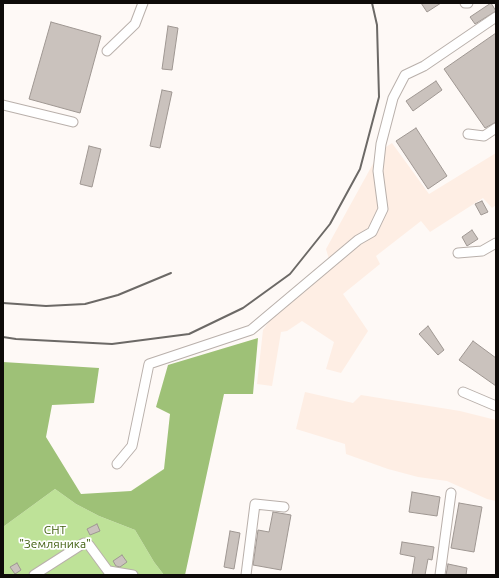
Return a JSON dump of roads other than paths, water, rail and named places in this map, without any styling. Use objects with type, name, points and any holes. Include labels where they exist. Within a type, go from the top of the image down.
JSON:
[{"type":"street","points":[[107,51],[135,24],[143,3]]},
{"type":"street","points":[[117,464],[132,446],[149,364],[251,330],[358,240],[372,232],[383,209],[378,171],[381,144],[393,98],[405,75],[424,66],[496,17]]},
{"type":"street","points":[[3,105],[73,122]]},
{"type":"street","points":[[468,134],[484,136],[496,128]]},
{"type":"street","points":[[458,253],[482,251],[496,243]]},
{"type":"street","points":[[463,392],[496,406]]},
{"type":"street","points":[[440,575],[452,493]]},
{"type":"street","points":[[246,575],[255,504],[284,507]]},
{"type":"street","points":[[35,575],[84,543],[89,545],[110,573],[133,575]]},
{"type":"railway","points":[[3,337],[112,344],[189,334],[243,308],[290,274],[330,224],[360,169],[379,97],[377,25],[372,3]]},
{"type":"railway","points":[[3,303],[46,306],[85,304],[118,295],[171,273]]},
{"type":"park label","name":"СНТ \"Земляника\"","points":[[55,537]]}]
